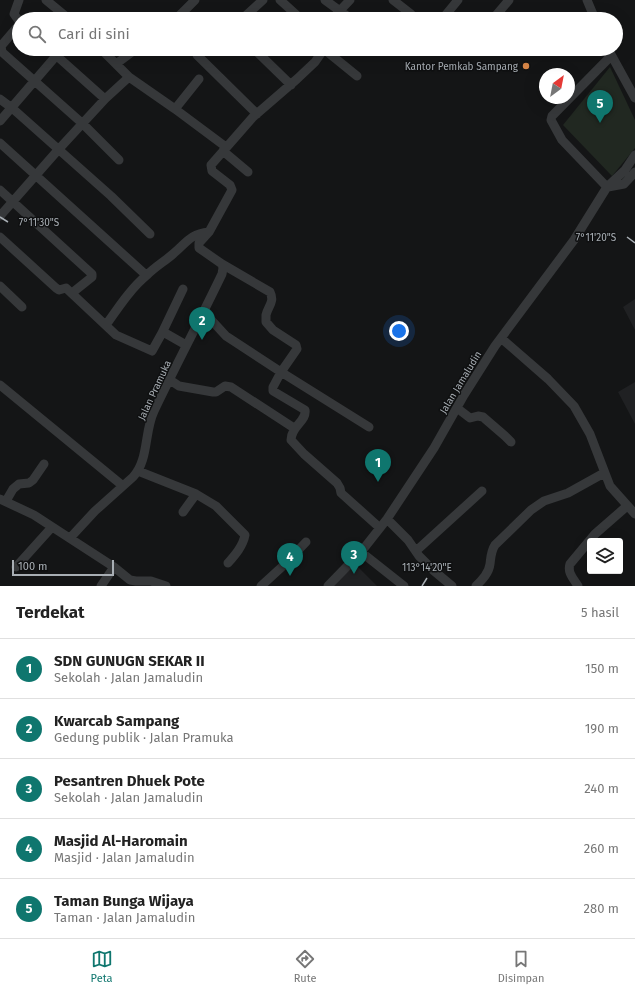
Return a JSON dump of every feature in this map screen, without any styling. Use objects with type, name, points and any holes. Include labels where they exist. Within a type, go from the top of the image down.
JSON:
[{"type":"street","points":[[14,12],[19,0]]},
{"type":"street","points":[[46,0],[61,12]]},
{"type":"street","points":[[183,12],[195,0]]},
{"type":"street","points":[[250,12],[263,0]]},
{"type":"street","points":[[280,0],[293,12]]},
{"type":"street","points":[[325,0],[340,11],[350,0]]},
{"type":"street","points":[[393,0],[408,12]]},
{"type":"street","points":[[448,12],[458,0]]},
{"type":"street","points":[[499,12],[509,0]]},
{"type":"street","points":[[587,0],[593,12]]},
{"type":"street","points":[[12,33],[1,46],[2,52],[35,80],[119,160]]},
{"type":"street","points":[[0,120],[56,56]]},
{"type":"street","points":[[64,56],[105,99]]},
{"type":"street","points":[[108,56],[128,77],[175,109],[225,149],[248,172]]},
{"type":"street","points":[[116,64],[127,56]]},
{"type":"street","points":[[198,56],[257,114]]},
{"type":"street","points":[[261,56],[291,85]]},
{"type":"street","points":[[320,56],[291,85],[257,114],[211,165],[211,170],[230,185],[232,190],[209,232],[199,243],[198,248],[270,292],[272,296],[272,303],[266,315],[266,322],[274,330],[296,346],[297,349],[281,372],[273,387],[274,390],[305,410],[305,416],[294,428],[291,440],[337,483],[341,493],[380,528]]},
{"type":"street","points":[[332,56],[357,76]]},
{"type":"street","points":[[607,56],[552,116],[551,120],[562,140],[607,187],[624,184],[635,172]]},
{"type":"street","points":[[612,56],[635,98]]},
{"type":"street","points":[[0,216],[58,150],[105,99],[128,77]]},
{"type":"street","points":[[175,109],[199,79]]},
{"type":"street","points":[[0,99],[111,196],[150,234]]},
{"type":"street","points":[[0,143],[146,275]]},
{"type":"street","name":"Jalan Jamaludin","points":[[328,586],[361,552],[387,519],[434,448],[456,408],[501,338],[574,240],[607,187],[625,170],[635,155]]},
{"type":"street","points":[[0,190],[92,274],[92,278],[72,293]]},
{"type":"street","points":[[106,325],[146,275],[192,237],[200,233],[209,232]]},
{"type":"street","points":[[0,237],[56,288],[59,290],[66,288],[72,293],[116,335],[152,351],[183,289]]},
{"type":"street","name":"Jalan Pramuka","points":[[70,538],[95,510],[138,471],[142,463],[149,424],[186,344],[222,274],[224,268],[222,264]]},
{"type":"street","points":[[0,286],[22,307]]},
{"type":"street","points":[[203,311],[226,336],[369,427]]},
{"type":"street","points":[[162,333],[165,333],[186,344]]},
{"type":"street","points":[[501,338],[548,379],[574,406],[590,434],[610,486],[635,514]]},
{"type":"street","points":[[170,380],[179,386],[213,392],[216,392],[225,386],[231,387],[294,428]]},
{"type":"street","points":[[0,385],[123,486]]},
{"type":"street","points":[[456,408],[470,418],[478,416],[483,418],[511,442]]},
{"type":"street","points":[[44,464],[33,480],[29,483],[19,484],[3,500],[34,515],[114,567],[130,580],[156,582],[166,586]]},
{"type":"street","points":[[138,471],[196,494],[216,506],[245,535],[238,551],[228,563]]},
{"type":"street","points":[[476,586],[488,572],[492,549],[531,510],[544,501],[568,492],[604,473]]},
{"type":"street","points":[[416,551],[482,490]]},
{"type":"street","points":[[183,512],[196,494]]},
{"type":"street","points":[[578,586],[569,573],[568,569],[570,564],[595,534],[627,506]]},
{"type":"street","points":[[387,519],[408,540],[434,571],[452,586]]},
{"type":"street","points":[[16,567],[52,527]]},
{"type":"street","points":[[261,586],[306,542]]},
{"type":"street","points":[[361,552],[404,586]]},
{"type":"street","points":[[102,586],[114,567]]},
{"type":"shaded area","points":[[610,67],[635,120],[635,148],[612,176],[563,125]]},
{"type":"shaded area","points":[[635,299],[635,330],[623,307]]},
{"type":"shaded area","points":[[635,382],[635,424],[618,392]]},
{"type":"shaded area","points":[[354,563],[377,586],[334,586]]},
{"type":"place","name":"Kantor Pemkab Sampang","points":[[526,66]]},
{"type":"place","name":"Taman Bunga Wijaya","points":[[600,123]]},
{"type":"place","name":"Kwarcab Sampang","points":[[202,340]]},
{"type":"place","name":"SDN GUNUGN SEKAR II","points":[[378,482]]},
{"type":"place","name":"Pesantren Dhuek Pote","points":[[354,574]]},
{"type":"place","name":"Masjid Al-Haromain","points":[[290,576]]}]
